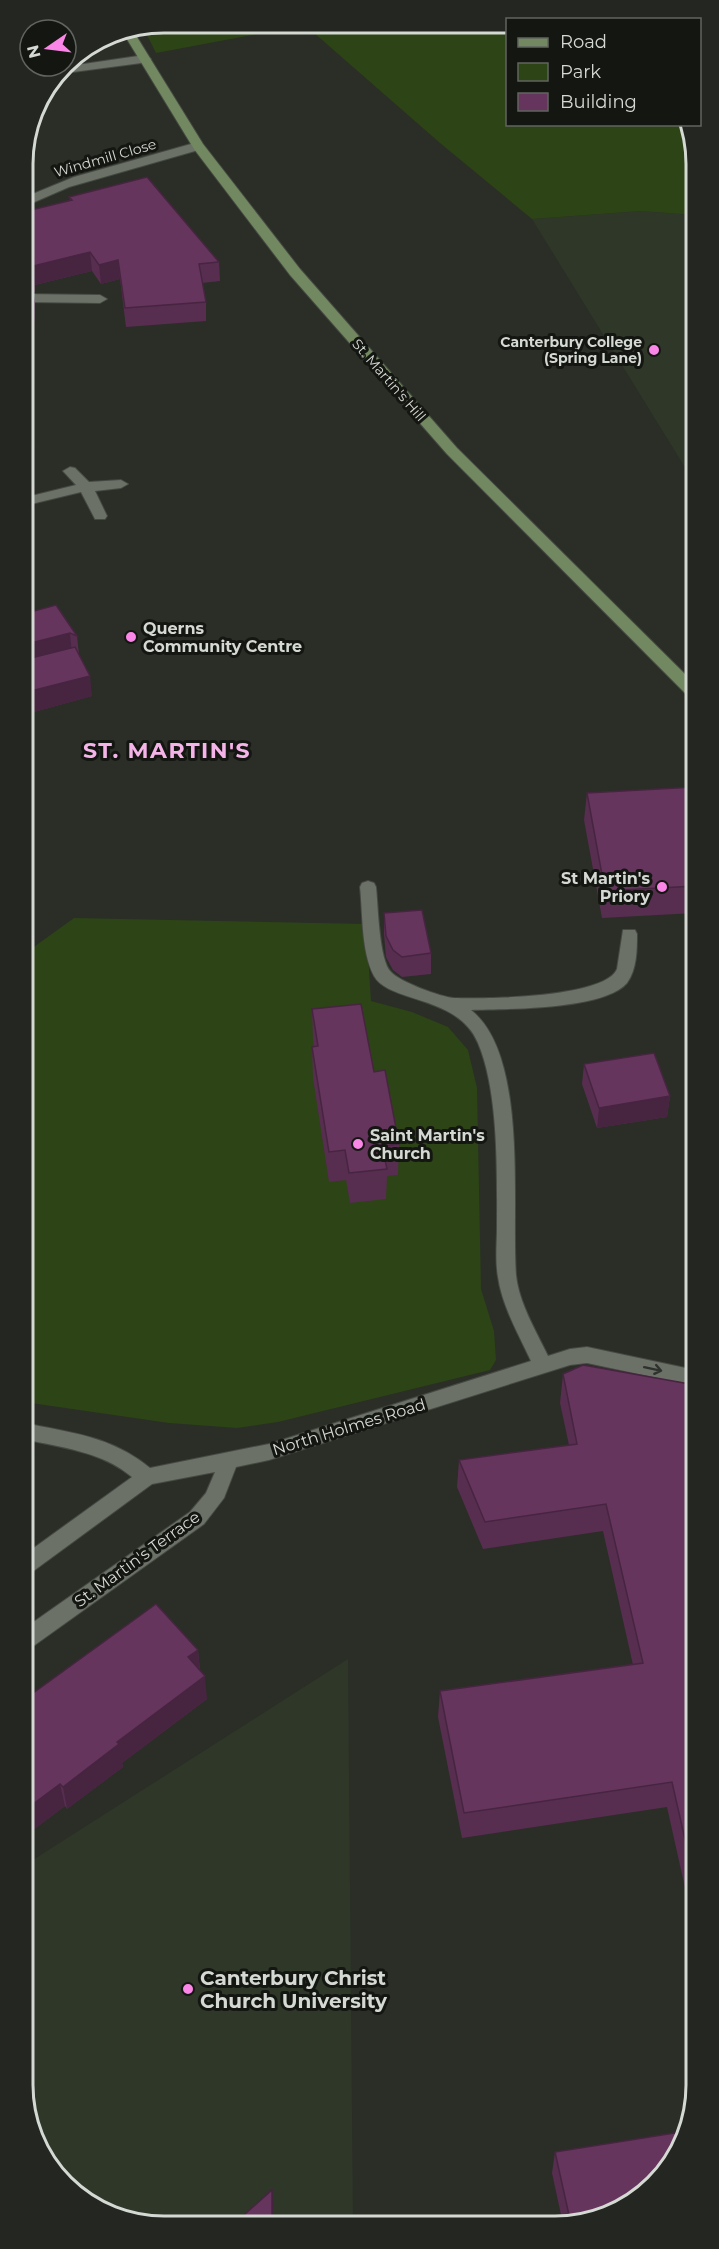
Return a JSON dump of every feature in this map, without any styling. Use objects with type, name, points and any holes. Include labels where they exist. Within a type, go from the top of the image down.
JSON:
[{"type":"main road","name":"St. Martin's Hill","points":[[132,38],[198,146],[295,272],[452,451],[686,686]]},
{"type":"street","points":[[78,68],[144,58]]},
{"type":"street","name":"Windmill Close","points":[[33,197],[44,191],[94,174],[138,165],[198,146]]},
{"type":"street","points":[[33,298],[100,299]]},
{"type":"street","points":[[70,471],[86,487],[100,516]]},
{"type":"street","points":[[33,500],[86,487],[121,484]]},
{"type":"street","points":[[368,887],[376,959],[382,975],[394,984],[451,1004],[470,1019],[484,1038],[497,1072],[506,1164],[507,1277],[515,1305],[543,1366]]},
{"type":"street","points":[[451,1004],[566,999],[598,993],[619,981],[628,961],[629,934]]},
{"type":"street","name":"North Holmes Road","points":[[33,1559],[147,1477],[228,1461],[317,1438],[570,1357],[587,1355],[686,1376]]},
{"type":"street","points":[[33,1433],[102,1448],[124,1458],[147,1477]]},
{"type":"street","name":"St. Martin's Terrace","points":[[33,1634],[196,1518],[211,1504],[222,1486],[228,1461]]},
{"type":"shaded area","name":"Canterbury College (Spring Lane)","points":[[641,211],[686,214],[686,469],[532,219]]},
{"type":"shaded area","name":"Canterbury Christ Church University","points":[[348,1659],[353,2216],[155,2216],[130,2212],[98,2199],[71,2178],[46,2143],[33,2094],[33,1860]]},
{"type":"green space","points":[[262,33],[156,53],[147,34]]},
{"type":"green space","points":[[314,33],[506,33],[506,126],[680,126],[685,147],[686,214],[641,211],[532,219],[440,143]]},
{"type":"green space","points":[[74,918],[366,924],[371,1001],[412,1012],[448,1027],[468,1050],[477,1088],[481,1289],[494,1331],[496,1360],[490,1370],[278,1422],[237,1428],[169,1423],[33,1403],[33,948]]},
{"type":"building","points":[[147,177],[219,262],[199,264],[206,302],[125,308],[118,260],[99,265],[90,252],[33,266],[33,210],[72,200],[69,197]]},
{"type":"building","points":[[56,605],[77,636],[70,633],[33,642],[33,611]]},
{"type":"building","points":[[75,647],[90,676],[33,690],[33,658]]},
{"type":"building","name":"St Martin's Priory","points":[[686,788],[686,886],[605,891],[587,793]]},
{"type":"building","points":[[422,910],[431,953],[402,957],[393,950],[386,936],[384,913]]},
{"type":"building","name":"Saint Martin's Church","points":[[361,1004],[374,1072],[385,1070],[399,1144],[382,1146],[387,1169],[349,1173],[345,1150],[329,1152],[312,1047],[318,1046],[312,1009]]},
{"type":"building","points":[[654,1053],[670,1096],[599,1108],[584,1064]]},
{"type":"building","points":[[583,1365],[686,1383],[686,1844],[672,1782],[464,1813],[440,1691],[643,1663],[606,1504],[485,1522],[459,1460],[577,1444],[563,1374]]},
{"type":"building","points":[[156,1604],[198,1650],[188,1657],[205,1676],[117,1742],[119,1744],[63,1787],[60,1784],[33,1804],[33,1693]]},
{"type":"building","points":[[677,2133],[664,2158],[642,2184],[621,2199],[589,2212],[569,2215],[555,2152]]},
{"type":"building","points":[[272,2190],[272,2216],[243,2216]]},
{"type":"place","name":"Canterbury College (Spring Lane)","points":[[654,350]]},
{"type":"place","name":"Querns Community Centre","points":[[131,637]]},
{"type":"place","name":"St Martin's Priory","points":[[662,887]]},
{"type":"place","name":"Saint Martin's Church","points":[[358,1144]]},
{"type":"place","name":"Canterbury Christ Church University","points":[[188,1989]]},
{"type":"district","name":"ST. MARTIN'S","points":[[167,750]]}]
